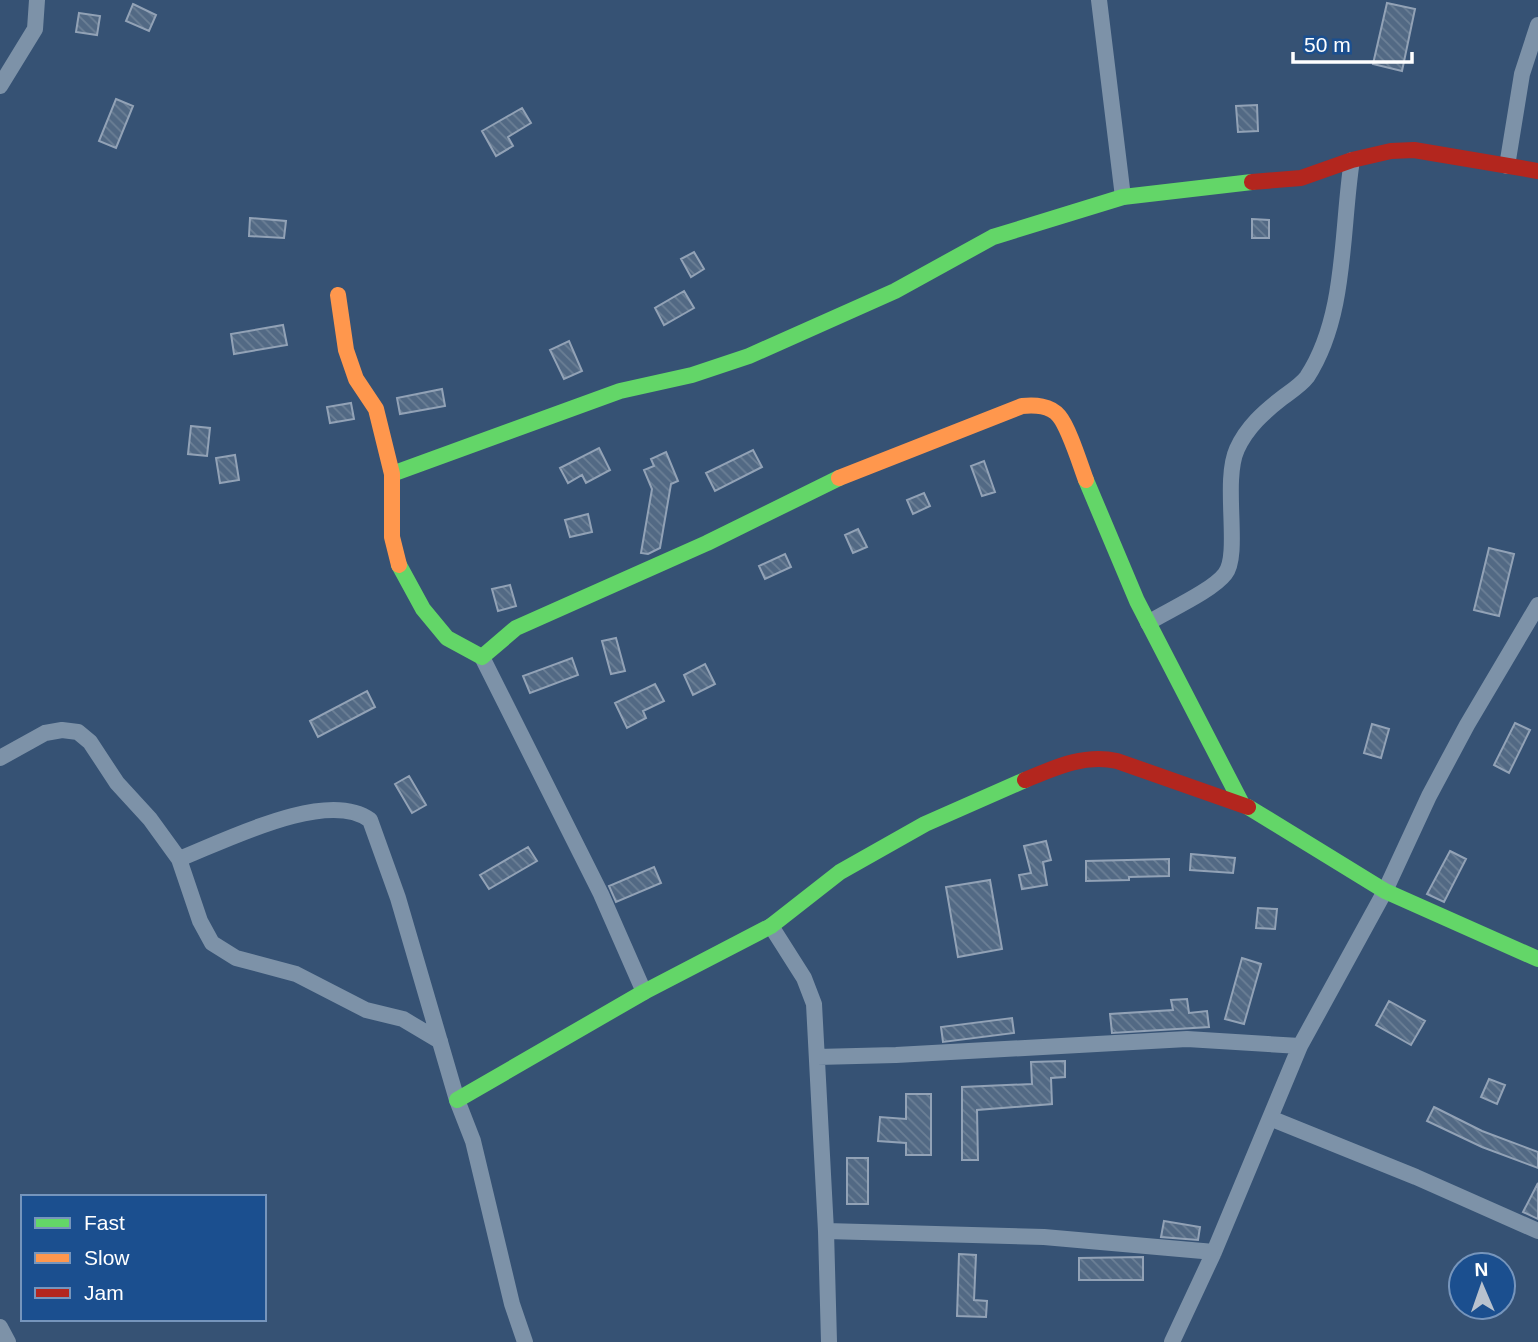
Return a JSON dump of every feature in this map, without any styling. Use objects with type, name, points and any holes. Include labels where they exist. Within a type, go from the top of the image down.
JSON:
[{"type":"street","points":[[0,86],[35,29],[37,0]]},
{"type":"street","points":[[1099,0],[1123,197]]},
{"type":"street","points":[[1507,166],[1522,74],[1538,25]]},
{"type":"street","points":[[392,474],[620,391],[692,375],[748,356],[895,291],[993,237],[1123,197],[1206,186],[1301,178],[1352,160],[1391,151],[1414,150],[1538,171]]},
{"type":"street","points":[[1148,622],[1206,589],[1226,574],[1230,557],[1230,474],[1235,453],[1245,432],[1269,408],[1306,379],[1320,349],[1341,279],[1352,160]]},
{"type":"street","points":[[338,295],[346,350],[356,379],[376,409],[392,474],[392,537],[400,570],[423,608],[447,638],[482,657],[601,894],[644,992]]},
{"type":"street","points":[[482,657],[516,628],[535,618],[707,543],[838,479],[1022,406],[1038,404],[1049,407],[1060,417],[1148,622],[1242,804]]},
{"type":"street","points":[[1172,1342],[1214,1252],[1300,1046],[1385,891],[1441,772],[1538,605]]},
{"type":"street","points":[[0,758],[45,733],[62,730],[78,732],[90,742],[117,783],[150,819],[179,859],[201,921],[212,943],[236,958],[296,974],[366,1010],[402,1019],[440,1041]]},
{"type":"street","points":[[457,1100],[644,992],[771,926],[813,891],[873,852],[925,824],[1052,768],[1098,757],[1242,804],[1385,891],[1538,959]]},
{"type":"street","points":[[179,859],[281,819],[305,813],[335,809],[359,812],[370,820],[398,898],[457,1100],[473,1141],[512,1304],[524,1342]]},
{"type":"street","points":[[771,926],[804,978],[814,1004],[829,1342]]},
{"type":"street","points":[[817,1057],[1187,1039],[1300,1046]]},
{"type":"street","points":[[1270,1118],[1416,1177],[1538,1231]]},
{"type":"street","points":[[826,1231],[1044,1237],[1214,1252]]},
{"type":"street","points":[[0,1327],[8,1342]]},
{"type":"building","points":[[1387,3],[1415,9],[1402,71],[1373,64]]},
{"type":"building","points":[[133,4],[156,15],[149,31],[126,21]]},
{"type":"building","points":[[79,13],[100,16],[97,35],[76,32]]},
{"type":"building","points":[[116,99],[133,106],[116,148],[99,141]]},
{"type":"building","points":[[1257,105],[1258,131],[1238,132],[1236,106]]},
{"type":"building","points":[[522,108],[531,123],[508,137],[513,146],[496,156],[482,131]]},
{"type":"building","points":[[250,218],[286,221],[284,238],[249,236]]},
{"type":"building","points":[[1252,219],[1269,220],[1269,238],[1252,238]]},
{"type":"building","points":[[694,252],[704,269],[691,277],[681,259]]},
{"type":"building","points":[[684,291],[694,308],[664,325],[655,308]]},
{"type":"building","points":[[283,325],[287,345],[234,354],[231,334]]},
{"type":"building","points":[[569,341],[582,371],[564,379],[550,350]]},
{"type":"building","points":[[442,389],[445,406],[400,414],[397,398]]},
{"type":"building","points":[[351,403],[354,419],[330,423],[327,407]]},
{"type":"building","points":[[191,426],[210,428],[207,456],[188,454]]},
{"type":"building","points":[[599,448],[610,470],[586,483],[582,475],[568,483],[560,468]]},
{"type":"building","points":[[753,450],[762,467],[715,491],[706,473]]},
{"type":"building","points":[[666,452],[678,481],[671,484],[660,548],[648,554],[641,553],[652,489],[644,470],[654,466],[651,459]]},
{"type":"building","points":[[235,455],[239,480],[220,483],[216,458]]},
{"type":"building","points":[[984,461],[995,492],[982,496],[971,466]]},
{"type":"building","points":[[924,493],[930,506],[913,514],[907,500]]},
{"type":"building","points":[[588,514],[592,532],[570,537],[565,520]]},
{"type":"building","points":[[858,529],[867,547],[853,553],[845,535]]},
{"type":"building","points":[[1489,548],[1514,554],[1499,616],[1474,610]]},
{"type":"building","points":[[785,554],[791,567],[765,579],[759,566]]},
{"type":"building","points":[[510,585],[516,606],[498,611],[492,589]]},
{"type":"building","points":[[616,638],[625,671],[611,674],[602,641]]},
{"type":"building","points":[[572,658],[578,675],[530,693],[523,676]]},
{"type":"building","points":[[705,664],[715,684],[693,695],[684,675]]},
{"type":"building","points":[[655,684],[664,701],[643,711],[646,718],[627,728],[615,703]]},
{"type":"building","points":[[367,691],[375,707],[318,737],[310,721]]},
{"type":"building","points":[[1515,723],[1530,730],[1509,773],[1494,765]]},
{"type":"building","points":[[1372,724],[1389,729],[1381,758],[1364,753]]},
{"type":"building","points":[[409,776],[426,805],[412,813],[395,784]]},
{"type":"building","points":[[1046,841],[1051,860],[1043,862],[1047,885],[1022,889],[1019,875],[1031,873],[1024,846]]},
{"type":"building","points":[[528,847],[537,861],[489,889],[480,875]]},
{"type":"building","points":[[1450,851],[1466,859],[1444,902],[1427,894]]},
{"type":"building","points":[[1191,854],[1235,858],[1233,873],[1190,870]]},
{"type":"building","points":[[1169,859],[1169,876],[1086,881],[1086,861]]},
{"type":"building","points":[[654,867],[661,883],[616,902],[609,886]]},
{"type":"building","points":[[990,880],[1002,949],[958,957],[946,887]]},
{"type":"building","points":[[1258,908],[1277,909],[1275,929],[1256,928]]},
{"type":"building","points":[[1242,958],[1261,964],[1244,1024],[1225,1019]]},
{"type":"building","points":[[1187,999],[1189,1013],[1207,1011],[1209,1027],[1112,1033],[1110,1014],[1173,1010],[1171,1000]]},
{"type":"building","points":[[1389,1001],[1425,1021],[1411,1045],[1376,1025]]},
{"type":"building","points":[[1012,1018],[1014,1033],[943,1042],[941,1027]]},
{"type":"building","points":[[1065,1061],[1065,1077],[1051,1078],[1052,1104],[977,1110],[978,1160],[962,1160],[962,1087],[1032,1084],[1031,1062]]},
{"type":"building","points":[[1489,1079],[1505,1085],[1497,1104],[1481,1097]]},
{"type":"building","points":[[906,1094],[931,1094],[931,1155],[906,1155],[906,1143],[878,1141],[880,1117],[906,1119]]},
{"type":"building","points":[[1434,1107],[1482,1131],[1538,1152],[1538,1168],[1482,1147],[1427,1121]]},
{"type":"building","points":[[847,1158],[868,1158],[868,1204],[847,1204]]},
{"type":"building","points":[[1538,1183],[1538,1219],[1523,1212]]},
{"type":"building","points":[[1164,1221],[1200,1227],[1198,1240],[1161,1237]]},
{"type":"building","points":[[959,1254],[976,1255],[974,1300],[987,1301],[986,1317],[957,1316]]},
{"type":"building","points":[[1143,1257],[1143,1280],[1079,1280],[1079,1258]]},
{"type":"traffic: fast","points":[[392,474],[620,391],[692,375],[749,356],[895,291],[993,237],[1123,197],[1252,182]]},
{"type":"traffic: fast","points":[[399,565],[423,609],[447,638],[482,657],[516,628],[707,543],[839,478]]},
{"type":"traffic: fast","points":[[1086,480],[1137,601],[1242,804]]},
{"type":"traffic: fast","points":[[457,1100],[644,992],[771,926],[840,872],[925,824],[1025,780]]},
{"type":"traffic: fast","points":[[1248,807],[1385,891],[1538,959]]},
{"type":"traffic: slow","points":[[338,295],[346,350],[356,379],[376,409],[392,474],[392,537],[399,565]]},
{"type":"traffic: slow","points":[[839,478],[1022,406],[1042,406],[1055,412],[1063,422],[1086,480]]},
{"type":"traffic: jam","points":[[1252,182],[1301,178],[1352,160],[1391,151],[1414,150],[1538,171]]},
{"type":"traffic: jam","points":[[1025,780],[1070,763],[1105,759],[1248,807]]}]
